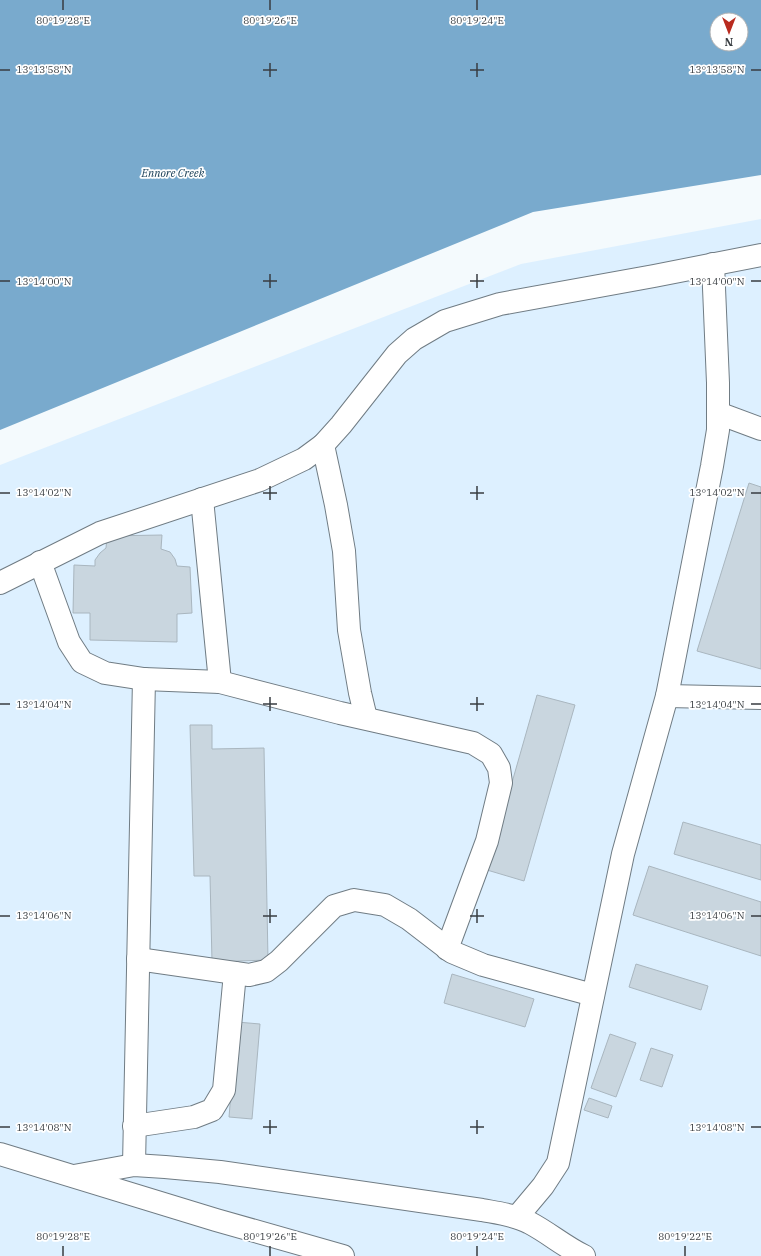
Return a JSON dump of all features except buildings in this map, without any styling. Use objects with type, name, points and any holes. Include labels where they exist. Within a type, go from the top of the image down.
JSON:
[{"type":"lane","points":[[0,583],[100,533],[260,480],[304,459],[323,445],[341,425],[397,354],[414,338],[445,321],[500,304],[761,255]]},
{"type":"lane","points":[[517,1217],[543,1186],[558,1163],[623,854],[667,696],[718,430],[718,383],[713,264]]},
{"type":"lane","points":[[718,413],[761,429]]},
{"type":"lane","points":[[323,445],[336,505],[342,543],[349,630],[366,718]]},
{"type":"lane","points":[[202,499],[220,682]]},
{"type":"lane","points":[[40,562],[69,642],[82,662],[105,673],[144,679],[220,682],[340,713],[473,743],[490,754],[500,768],[501,783],[487,841],[447,949]]},
{"type":"lane","points":[[134,1164],[144,679]]},
{"type":"lane","points":[[667,696],[761,698]]},
{"type":"lane","points":[[138,959],[248,975],[266,971],[280,961],[334,906],[354,900],[385,904],[409,919],[447,949],[483,965],[593,995]]},
{"type":"lane","points":[[134,1126],[194,1117],[212,1110],[224,1090],[236,973]]},
{"type":"lane","points":[[0,1154],[216,1220],[343,1256]]},
{"type":"lane","points":[[74,1176],[134,1164],[220,1172],[482,1210],[517,1217],[530,1222],[575,1252],[584,1256]]},
{"type":"shaded area","points":[[761,219],[761,1256],[0,1256],[0,465],[521,264]]},
{"type":"water","name":"Ennore Creek","points":[[0,0],[761,0],[761,175],[533,212],[0,430]]}]
